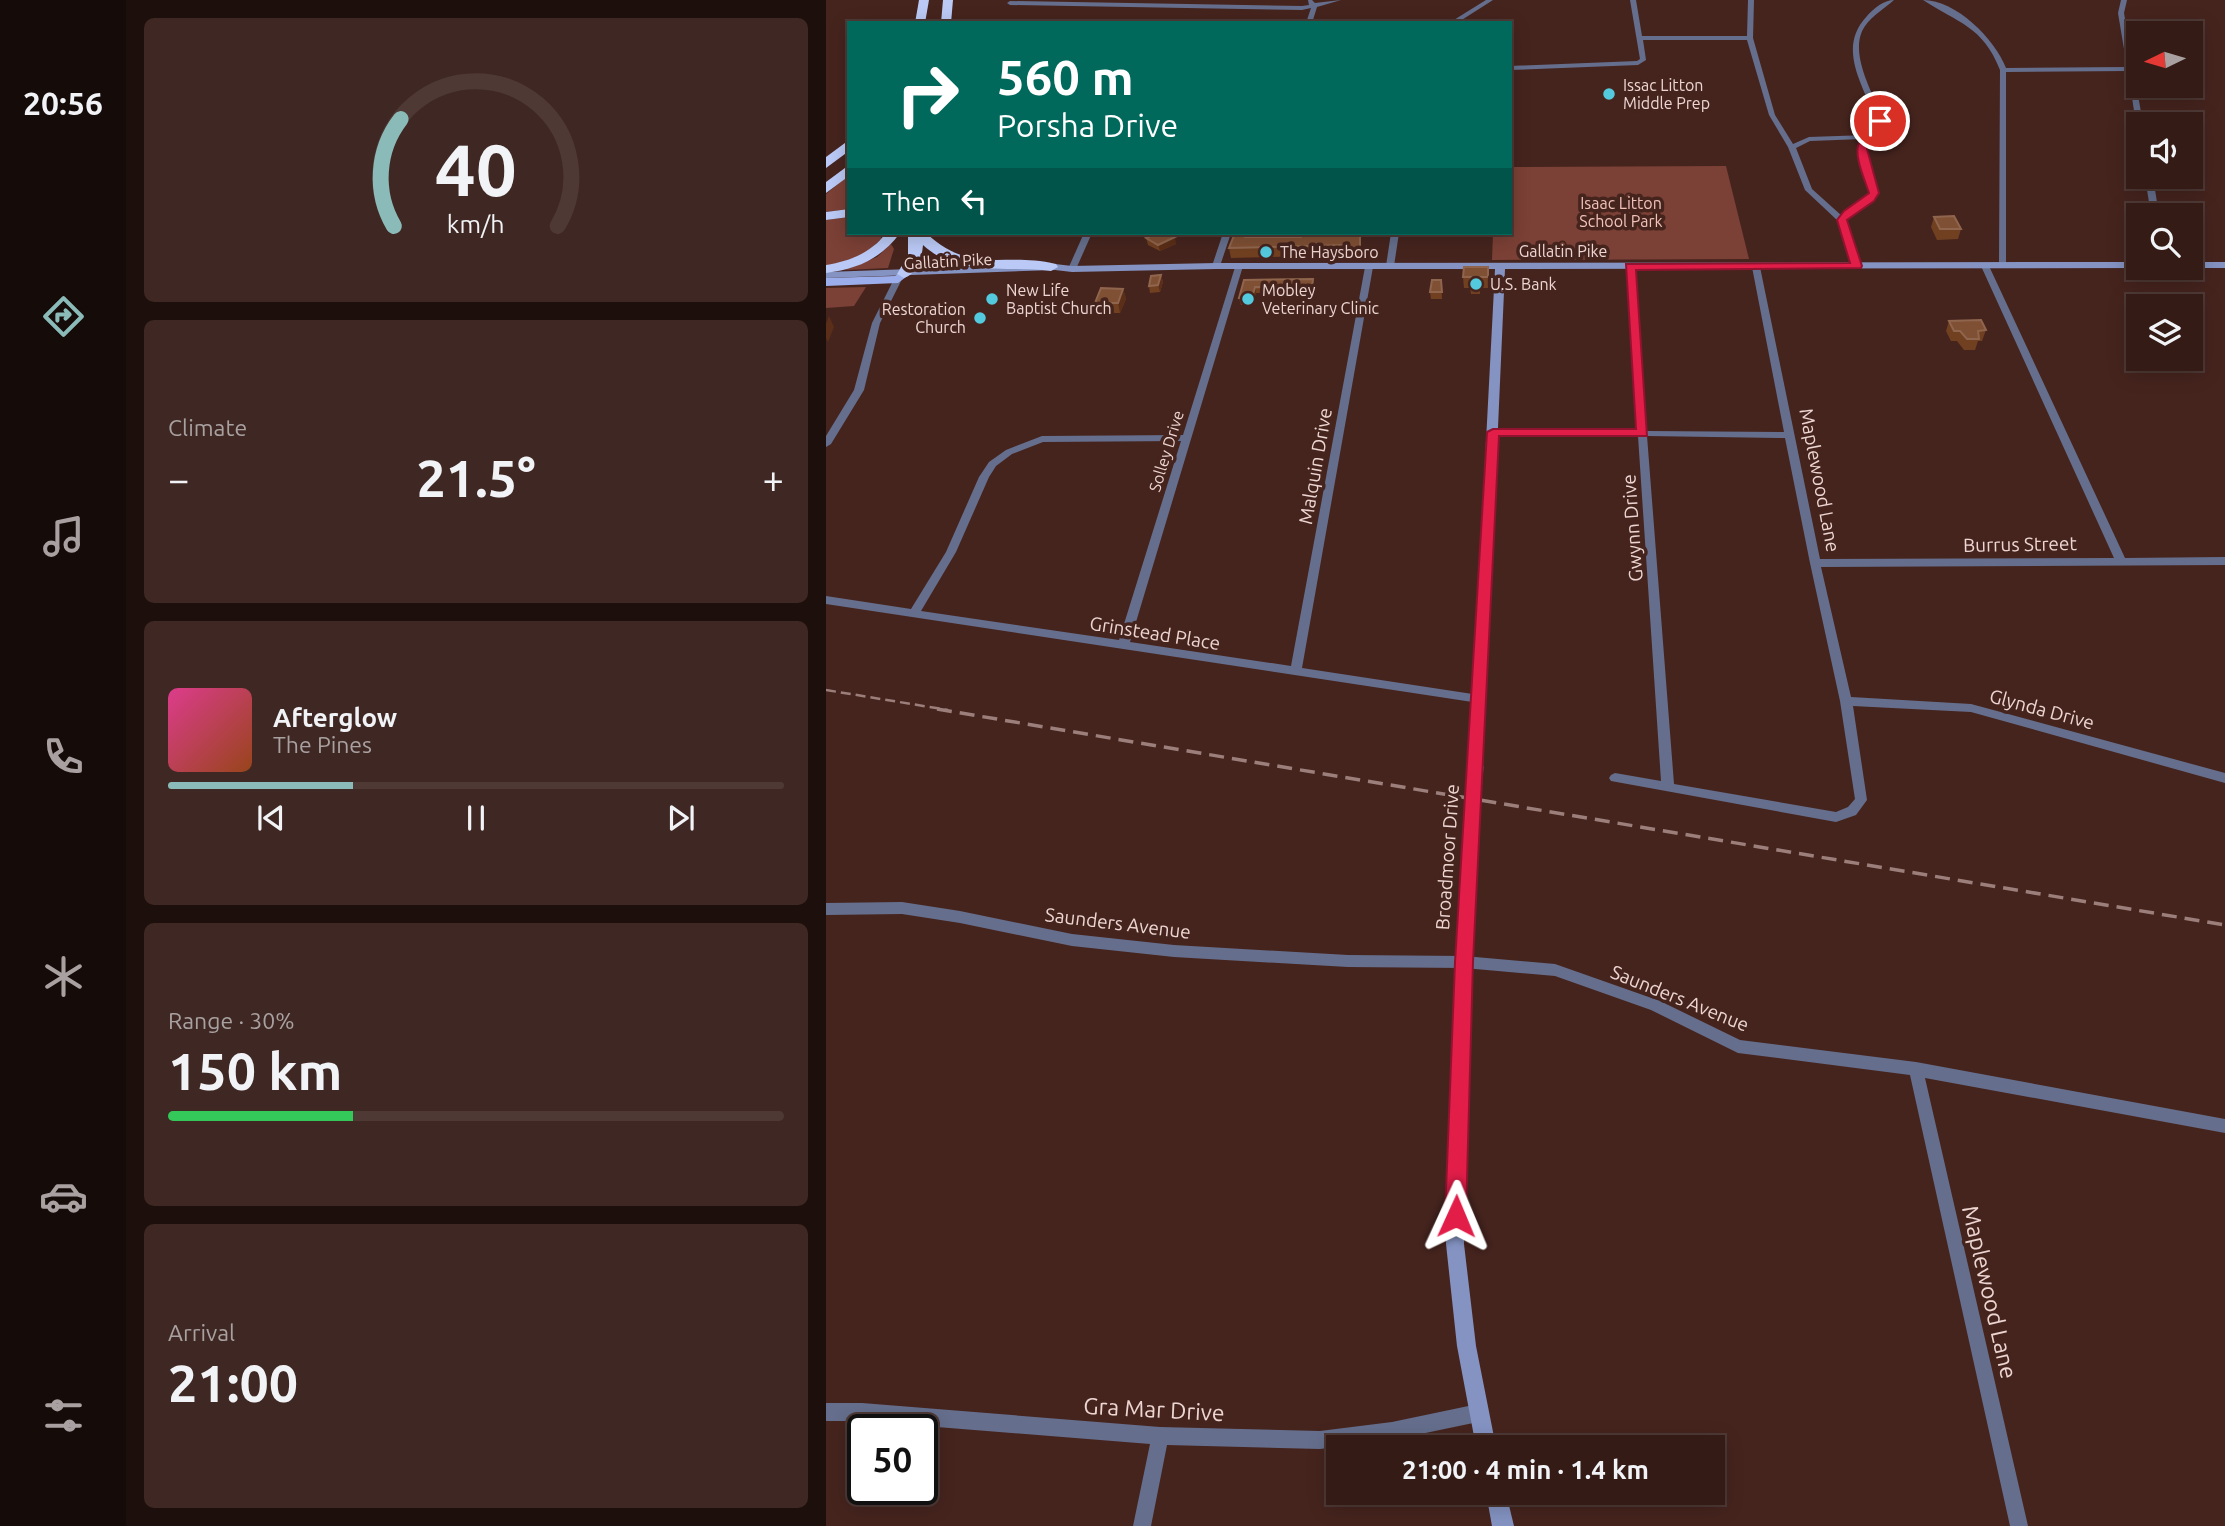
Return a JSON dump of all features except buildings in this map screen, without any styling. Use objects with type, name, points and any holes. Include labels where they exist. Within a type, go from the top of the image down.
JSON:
[{"type":"highway","points":[[920,21],[924,0]]},
{"type":"highway","points":[[946,21],[948,0]]},
{"type":"highway","points":[[826,148],[846,138]]},
{"type":"highway","points":[[826,164],[846,138]]},
{"type":"highway","points":[[826,189],[847,171]]},
{"type":"highway","points":[[826,216],[847,213]]},
{"type":"highway","points":[[826,270],[855,264],[872,256],[894,235]]},
{"type":"highway","points":[[899,235],[904,238],[905,247],[900,276]]},
{"type":"highway","points":[[900,276],[914,264],[916,235]]},
{"type":"highway","points":[[919,235],[946,256],[962,261],[1051,267]]},
{"type":"main road","name":"Gallatin Pike","points":[[826,282],[1051,267],[2126,265]]},
{"type":"main road","points":[[2203,266],[2223,267]]},
{"type":"main road","name":"Broadmoor Drive","points":[[1483,1435],[1457,1288],[1455,1244],[1464,962],[1500,267]]},
{"type":"main road","name":"Gallatin Pike","points":[[826,275],[900,276],[1055,272],[1072,269]]},
{"type":"main road","points":[[1499,1505],[1503,1526]]},
{"type":"street","points":[[1309,0],[1314,7],[1310,21]]},
{"type":"street","points":[[1010,2],[1314,7],[1338,0]]},
{"type":"street","points":[[1455,21],[1490,0]]},
{"type":"street","points":[[1512,68],[1638,63],[1643,60],[1633,0]]},
{"type":"street","points":[[1751,0],[1750,38],[1772,115],[1792,147],[1809,190],[1842,220],[1857,266]]},
{"type":"street","points":[[1842,220],[1874,193],[1862,149],[1864,142],[1879,128],[1880,121],[1858,69],[1853,48],[1861,27],[1891,0]]},
{"type":"street","points":[[1926,0],[1957,15],[1982,34],[1996,50],[2003,70],[2003,265]]},
{"type":"street","points":[[2113,0],[2123,3],[2126,31]]},
{"type":"street","points":[[1639,38],[1750,38]]},
{"type":"street","points":[[2003,70],[2126,69]]},
{"type":"street","points":[[1783,133],[1809,139],[1869,137]]},
{"type":"street","points":[[1832,138],[1862,149]]},
{"type":"street","points":[[1792,147],[1809,139]]},
{"type":"street","points":[[1072,269],[1087,235]]},
{"type":"street","points":[[1216,266],[1226,235]]},
{"type":"street","points":[[1390,267],[1395,235]]},
{"type":"street","name":"Solley Drive","points":[[1123,646],[1239,266]]},
{"type":"street","points":[[1985,266],[2121,561]]},
{"type":"street","name":"Malquin Drive","points":[[1296,672],[1370,267]]},
{"type":"street","name":"Gwynn Drive","points":[[1630,267],[1668,788]]},
{"type":"street","name":"Maplewood Lane","points":[[1756,267],[1788,435],[1846,701]]},
{"type":"street","points":[[826,444],[859,390],[876,323],[900,276]]},
{"type":"street","points":[[1493,432],[1788,435]]},
{"type":"street","points":[[914,614],[951,552],[984,477],[992,464],[1009,452],[1042,439],[1186,438]]},
{"type":"street","name":"Burrus Street","points":[[1815,563],[2225,561]]},
{"type":"street","name":"Grinstead Place","points":[[826,600],[1479,699]]},
{"type":"street","points":[[1615,778],[1836,817],[1852,811],[1861,800],[1861,784],[1846,701]]},
{"type":"street","name":"Glynda Drive","points":[[1846,701],[1971,708],[2225,778]]},
{"type":"street","name":"Saunders Avenue","points":[[826,909],[902,908],[1072,940],[1174,951],[1348,961],[1464,962],[1555,970],[1655,1005],[1738,1046],[1916,1069],[2225,1126]]},
{"type":"street","name":"Maplewood Lane","points":[[1916,1069],[2019,1526]]},
{"type":"street","name":"Gra Mar Drive","points":[[826,1412],[862,1412],[1160,1436],[1320,1440],[1392,1432],[1478,1413]]},
{"type":"street","points":[[1142,1526],[1160,1436]]},
{"type":"green space","name":"Isaac Litton School Park","points":[[1726,166],[1749,259],[1492,260],[1493,235],[1512,235],[1512,167]]},
{"type":"green space","points":[[847,177],[847,209],[826,212],[826,194]]},
{"type":"green space","points":[[847,217],[847,235],[881,235],[881,239],[864,255],[826,267],[826,220]]},
{"type":"green space","points":[[891,244],[894,249],[888,268],[845,270],[877,257]]},
{"type":"green space","points":[[866,287],[854,306],[826,308],[826,288]]},
{"type":"railway","points":[[826,690],[948,710]]},
{"type":"railway","points":[[937,709],[2225,925]]},
{"type":"place","name":"Issac Litton Middle Prep","points":[[1609,94]]},
{"type":"place","name":"The Haysboro","points":[[1266,252]]},
{"type":"place","name":"U.S. Bank","points":[[1476,284]]},
{"type":"place","name":"New Life Baptist Church","points":[[992,299]]},
{"type":"place","name":"Mobley Veterinary Clinic","points":[[1248,299]]},
{"type":"place","name":"Restoration Church","points":[[980,318]]},
{"type":"route","points":[[1456,1216],[1464,962],[1493,432],[1643,433],[1630,267],[1857,266],[1842,220],[1874,193],[1863,161],[1862,149],[1864,142],[1879,128],[1880,121]]}]
